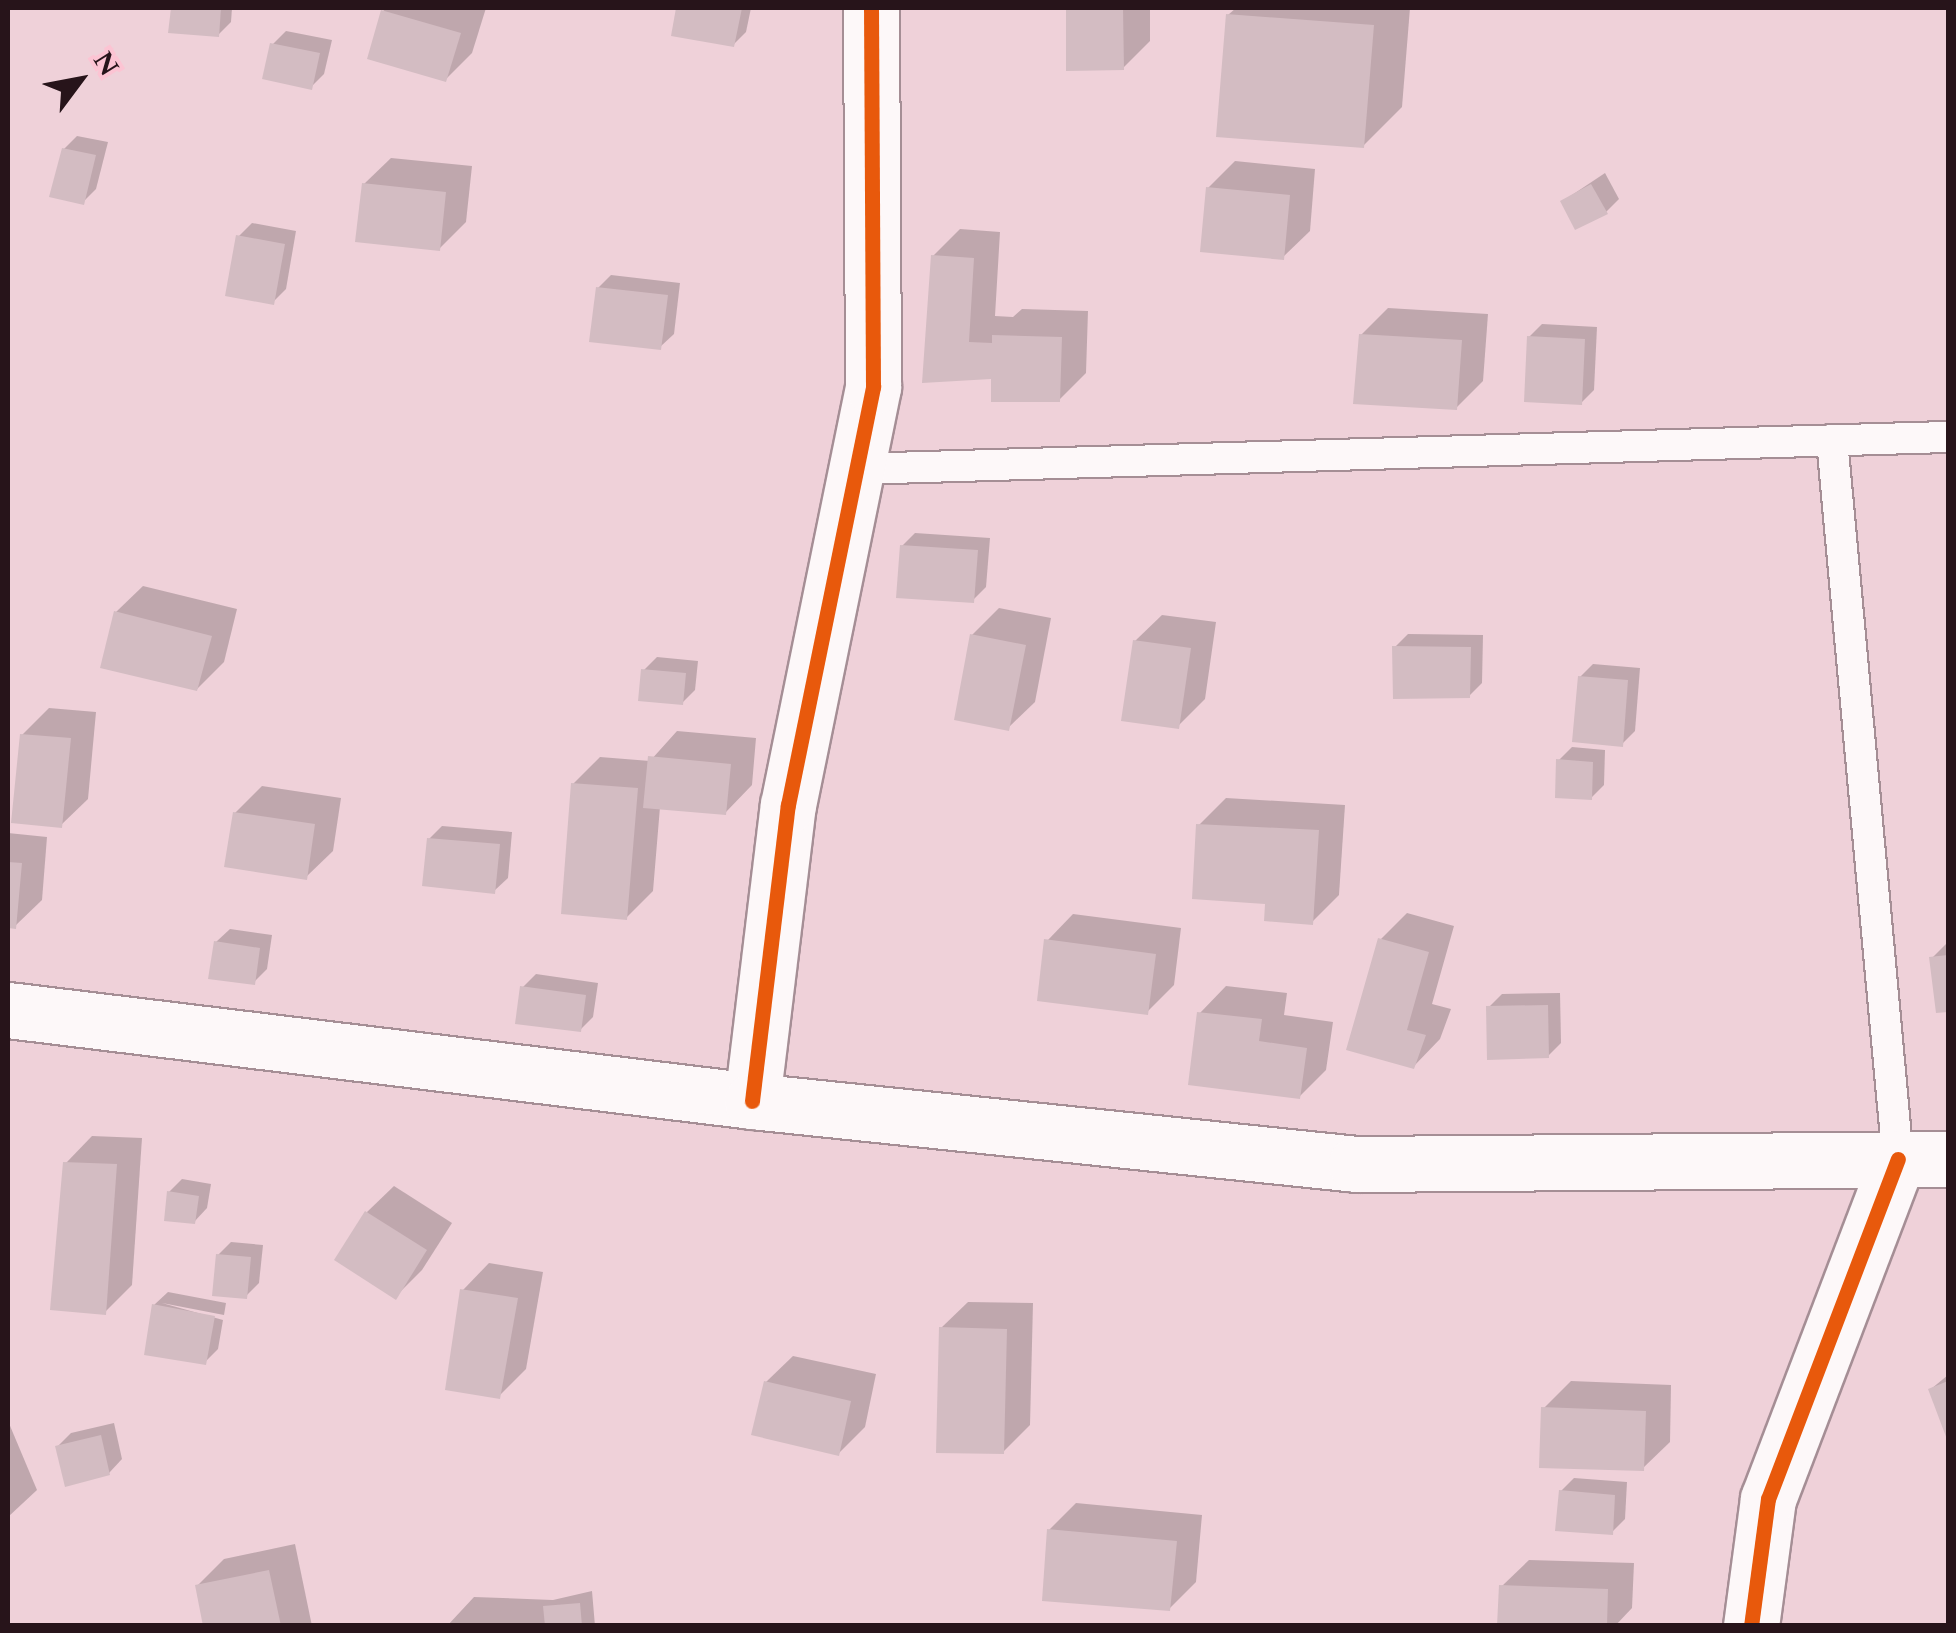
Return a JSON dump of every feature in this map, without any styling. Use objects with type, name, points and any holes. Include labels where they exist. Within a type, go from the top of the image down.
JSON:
[{"type":"main road","points":[[752,1100],[788,805],[873,386],[872,8]]},
{"type":"main road","points":[[8,1010],[752,1100],[1356,1164],[1923,1159],[1768,1500],[1751,1626]]},
{"type":"lane","points":[[856,468],[1948,437]]},
{"type":"lane","points":[[1832,440],[1923,1159]]},
{"type":"building","points":[[171,8],[221,8],[219,37],[168,33]]},
{"type":"building","points":[[676,8],[742,8],[734,47],[671,36]]},
{"type":"building","points":[[1066,8],[1123,8],[1124,70],[1066,71]]},
{"type":"building","points":[[381,10],[461,33],[446,82],[367,59]]},
{"type":"building","points":[[1226,14],[1374,25],[1364,148],[1216,137]]},
{"type":"building","points":[[270,43],[320,53],[312,90],[262,79]]},
{"type":"building","points":[[62,148],[96,155],[84,205],[49,197]]},
{"type":"building","points":[[362,183],[446,192],[440,251],[355,242]]},
{"type":"building","points":[[1591,184],[1608,214],[1575,230],[1560,201]]},
{"type":"building","points":[[1206,187],[1290,195],[1284,260],[1200,252]]},
{"type":"building","points":[[236,235],[285,244],[274,305],[225,296]]},
{"type":"building","points":[[931,255],[974,258],[969,342],[992,343],[992,335],[1062,337],[1060,402],[991,402],[991,379],[922,383]]},
{"type":"building","points":[[596,287],[668,295],[661,350],[589,342]]},
{"type":"building","points":[[1359,334],[1462,340],[1457,410],[1353,404]]},
{"type":"building","points":[[1527,336],[1585,339],[1582,405],[1524,402]]},
{"type":"building","points":[[900,545],[978,550],[974,603],[896,598]]},
{"type":"building","points":[[114,611],[212,636],[197,691],[100,668]]},
{"type":"building","points":[[970,634],[1026,645],[1009,731],[954,720]]},
{"type":"building","points":[[1133,640],[1191,648],[1179,729],[1121,721]]},
{"type":"building","points":[[1392,646],[1471,647],[1470,698],[1393,699]]},
{"type":"building","points":[[641,669],[686,673],[683,705],[638,701]]},
{"type":"building","points":[[1578,676],[1628,680],[1623,747],[1572,742]]},
{"type":"building","points":[[20,734],[71,738],[62,828],[11,823]]},
{"type":"building","points":[[648,756],[731,764],[726,815],[643,808]]},
{"type":"building","points":[[1556,759],[1593,762],[1592,800],[1555,798]]},
{"type":"building","points":[[571,783],[638,788],[627,920],[561,914]]},
{"type":"building","points":[[233,812],[315,824],[307,880],[224,867]]},
{"type":"building","points":[[1196,824],[1319,830],[1313,925],[1264,921],[1265,904],[1192,899]]},
{"type":"building","points":[[427,838],[500,844],[495,894],[422,886]]},
{"type":"building","points":[[8,862],[22,863],[16,929],[8,928]]},
{"type":"building","points":[[1378,938],[1429,952],[1407,1030],[1426,1035],[1414,1069],[1346,1050]]},
{"type":"building","points":[[1044,939],[1156,954],[1148,1015],[1037,1001]]},
{"type":"building","points":[[214,941],[260,948],[255,985],[208,979]]},
{"type":"building","points":[[1948,955],[1948,1012],[1936,1013],[1929,957]]},
{"type":"building","points":[[520,986],[586,995],[581,1032],[515,1024]]},
{"type":"building","points":[[1548,1005],[1549,1058],[1487,1060],[1486,1006]]},
{"type":"building","points":[[1197,1012],[1262,1019],[1259,1041],[1307,1048],[1300,1099],[1188,1085]]},
{"type":"building","points":[[63,1162],[117,1164],[106,1315],[50,1310]]},
{"type":"building","points":[[167,1191],[199,1196],[195,1224],[164,1221]]},
{"type":"building","points":[[365,1211],[427,1250],[396,1300],[334,1260]]},
{"type":"building","points":[[216,1254],[251,1257],[247,1299],[212,1296]]},
{"type":"building","points":[[460,1289],[518,1298],[500,1399],[445,1390]]},
{"type":"building","points":[[152,1304],[215,1316],[206,1365],[144,1355]]},
{"type":"building","points":[[939,1327],[1007,1329],[1004,1454],[936,1453]]},
{"type":"building","points":[[764,1381],[851,1401],[839,1456],[751,1435]]},
{"type":"building","points":[[1948,1381],[1948,1442],[1928,1389]]},
{"type":"building","points":[[1541,1407],[1646,1411],[1644,1471],[1539,1468]]},
{"type":"building","points":[[101,1435],[110,1475],[65,1487],[55,1446]]},
{"type":"building","points":[[1559,1490],[1615,1495],[1613,1535],[1555,1531]]},
{"type":"building","points":[[1047,1529],[1177,1541],[1170,1611],[1042,1601]]},
{"type":"building","points":[[269,1570],[281,1626],[203,1626],[195,1585]]},
{"type":"building","points":[[1499,1585],[1608,1589],[1607,1626],[1497,1626]]},
{"type":"building","points":[[580,1603],[582,1626],[545,1626],[543,1606]]},
{"type":"cycle path","points":[[752,1101],[788,805],[873,387],[871,8]]},
{"type":"cycle path","points":[[1751,1626],[1768,1499],[1898,1159]]}]
